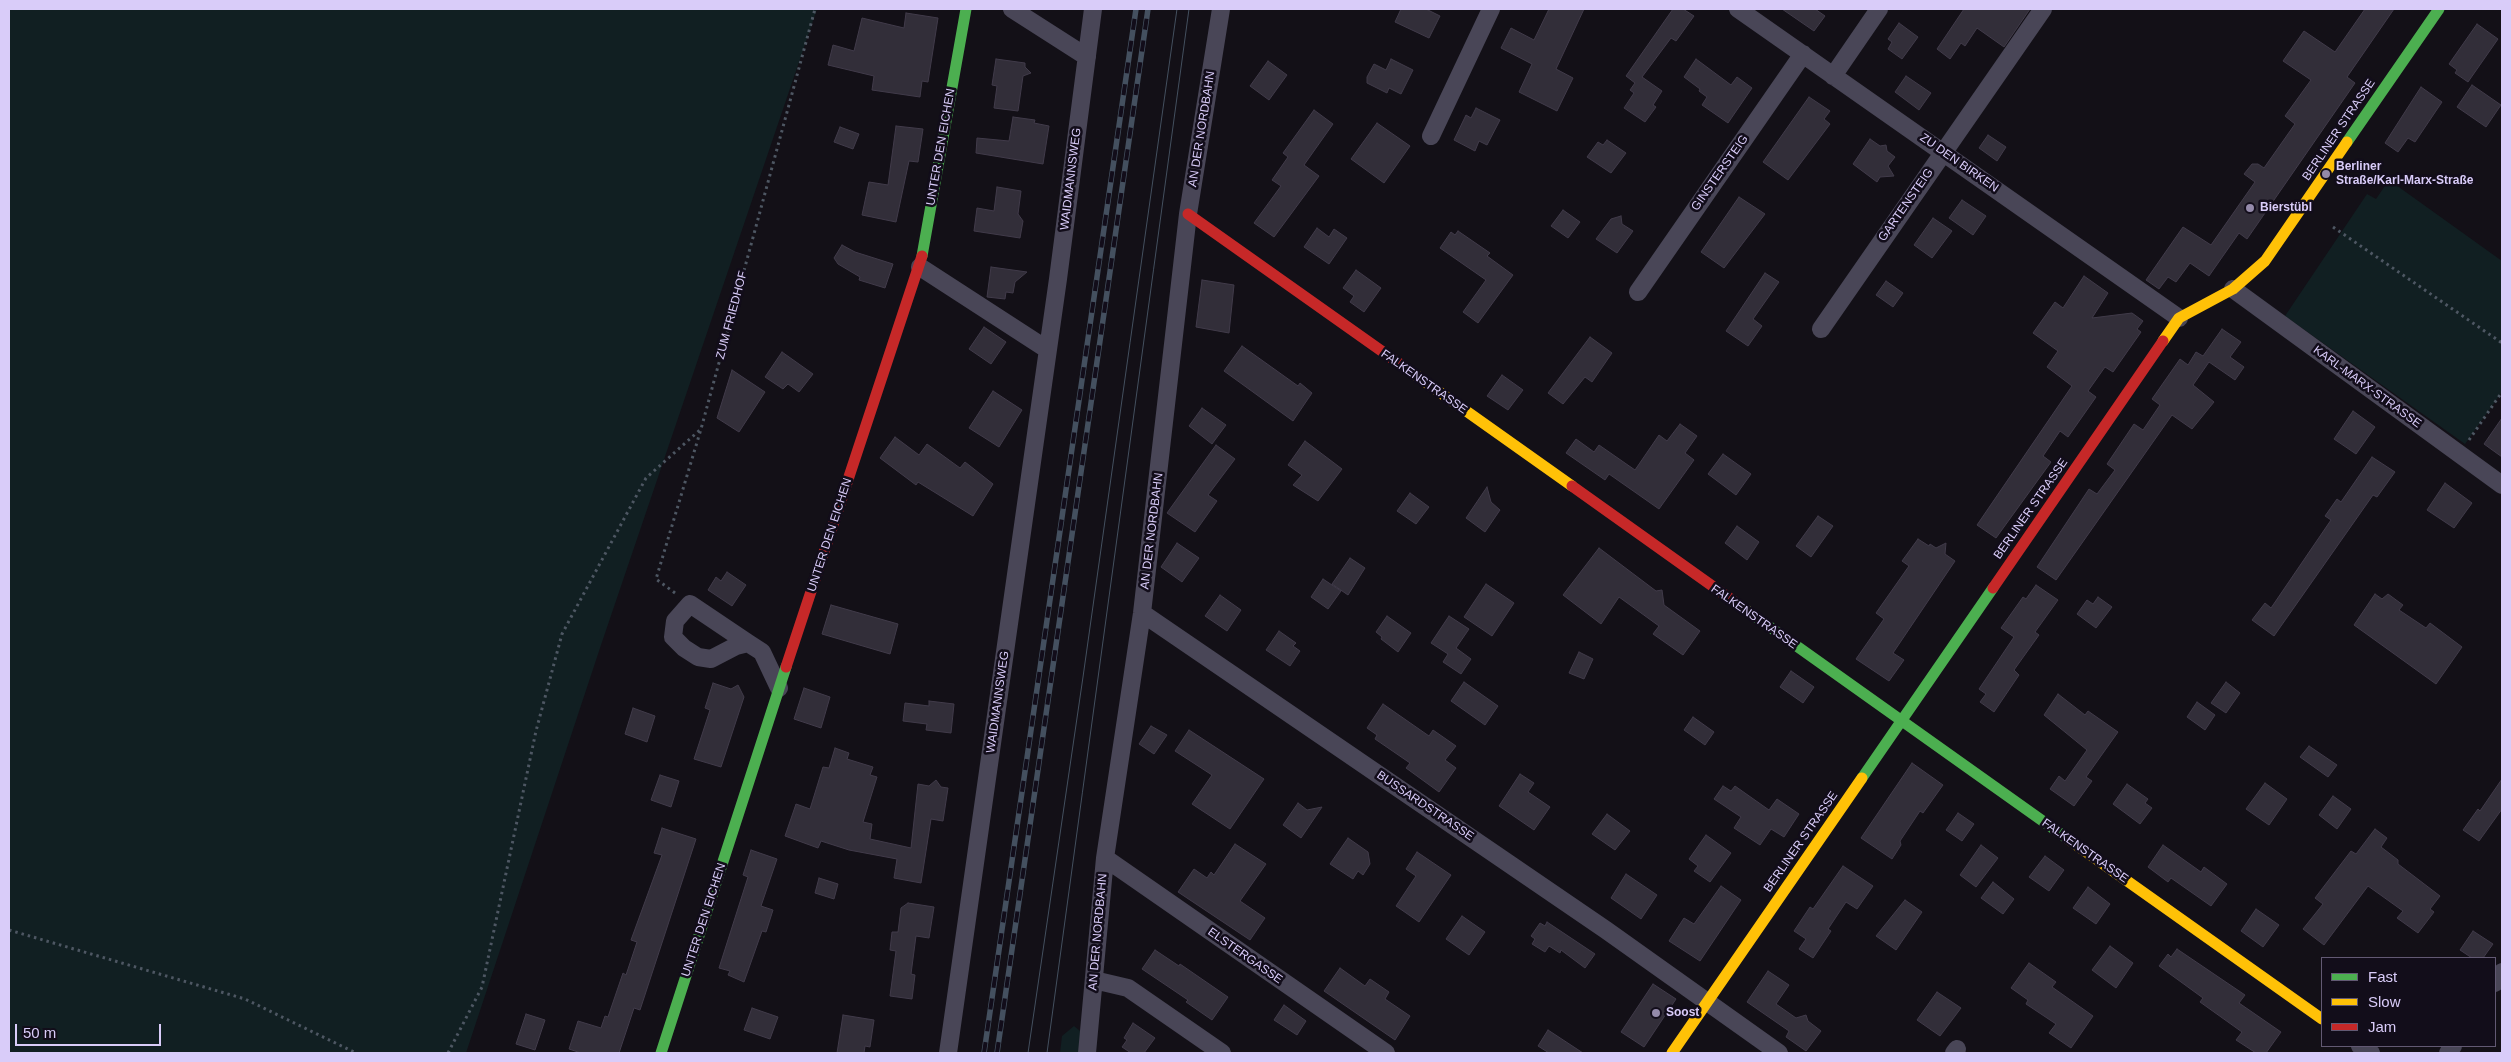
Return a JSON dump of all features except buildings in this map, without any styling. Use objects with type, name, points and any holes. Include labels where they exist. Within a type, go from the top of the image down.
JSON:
[{"type":"street","name":"UNTER DEN EICHEN","points":[[661,1053],[779,688],[920,268],[966,9]]},
{"type":"street","points":[[1012,9],[1087,56]]},
{"type":"street","name":"WAIDMANNSWEG","points":[[948,1053],[1048,350],[1093,9]]},
{"type":"street","name":"AN DER NORDBAHN","points":[[1087,1053],[1104,858],[1142,613],[1188,214],[1221,9]]},
{"type":"street","points":[[1431,136],[1491,9]]},
{"type":"street","name":"ZU DEN BIRKEN","points":[[1738,9],[2179,318]]},
{"type":"street","points":[[1833,76],[1879,9]]},
{"type":"street","name":"GARTENSTEIG","points":[[1821,329],[2043,9]]},
{"type":"street","name":"BERLINER STRASSE","points":[[1672,1053],[2179,318],[2233,288],[2266,261],[2439,9]]},
{"type":"street","name":"GINSTERSTEIG","points":[[1638,292],[1803,54]]},
{"type":"street","name":"FALKENSTRASSE","points":[[1188,214],[2321,1018]]},
{"type":"street","points":[[920,268],[1048,350]]},
{"type":"street","name":"KARL-MARX-STRASSE","points":[[2233,288],[2502,485]]},
{"type":"street","points":[[748,643],[736,646],[711,659],[698,656],[684,648],[674,637],[676,621],[690,604],[762,652],[779,688]]},
{"type":"street","name":"BUSSARDSTRASSE","points":[[1142,613],[1606,930],[1779,1053]]},
{"type":"street","name":"ELSTERGASSE","points":[[1104,858],[1386,1053]]},
{"type":"street","points":[[1094,980],[1128,988],[1222,1053]]},
{"type":"path","name":"ZUM FRIEDHOF","points":[[690,604],[656,579],[701,430],[815,9]]},
{"type":"path","points":[[2334,227],[2502,343]]},
{"type":"path","points":[[2459,455],[2502,392]]},
{"type":"path","points":[[448,1053],[482,987],[536,731],[562,634],[646,478],[701,430]]},
{"type":"path","points":[[9,930],[245,1000],[354,1053]]},
{"type":"shaded area","points":[[9,9],[817,9],[601,645],[466,1053],[9,1053]]},
{"type":"shaded area","points":[[2389,180],[2502,261],[2502,392],[2465,444],[2285,316],[2367,194],[2376,199]]},
{"type":"shaded area","points":[[1074,1026],[1085,1035],[1082,1053],[1060,1053],[1062,1036]]},
{"type":"tram line","points":[[1028,1053],[1177,9]]},
{"type":"tram line","points":[[1047,1053],[1189,9]]},
{"type":"railway","points":[[984,1053],[1136,9]]},
{"type":"railway","points":[[997,1053],[1148,9]]},
{"type":"traffic: fast","points":[[922,256],[966,9]]},
{"type":"traffic: fast","points":[[2347,142],[2439,9]]},
{"type":"traffic: fast","points":[[1862,778],[1993,588]]},
{"type":"traffic: fast","points":[[1746,610],[2068,839]]},
{"type":"traffic: fast","points":[[661,1053],[786,667]]},
{"type":"traffic: slow","points":[[2163,341],[2179,318],[2233,289],[2265,261],[2347,142]]},
{"type":"traffic: slow","points":[[1407,369],[1572,486]]},
{"type":"traffic: slow","points":[[1672,1053],[1862,778]]},
{"type":"traffic: slow","points":[[2068,839],[2321,1018]]},
{"type":"traffic: jam","points":[[1188,214],[1407,369]]},
{"type":"traffic: jam","points":[[786,667],[922,256]]},
{"type":"traffic: jam","points":[[1993,588],[2163,341]]},
{"type":"traffic: jam","points":[[1572,486],[1746,610]]},
{"type":"place","name":"Berliner Straße/Karl-Marx-Straße","points":[[2326,174]]},
{"type":"place","name":"Bierstübl","points":[[2250,208]]},
{"type":"place","name":"Soost","points":[[1656,1013]]}]
